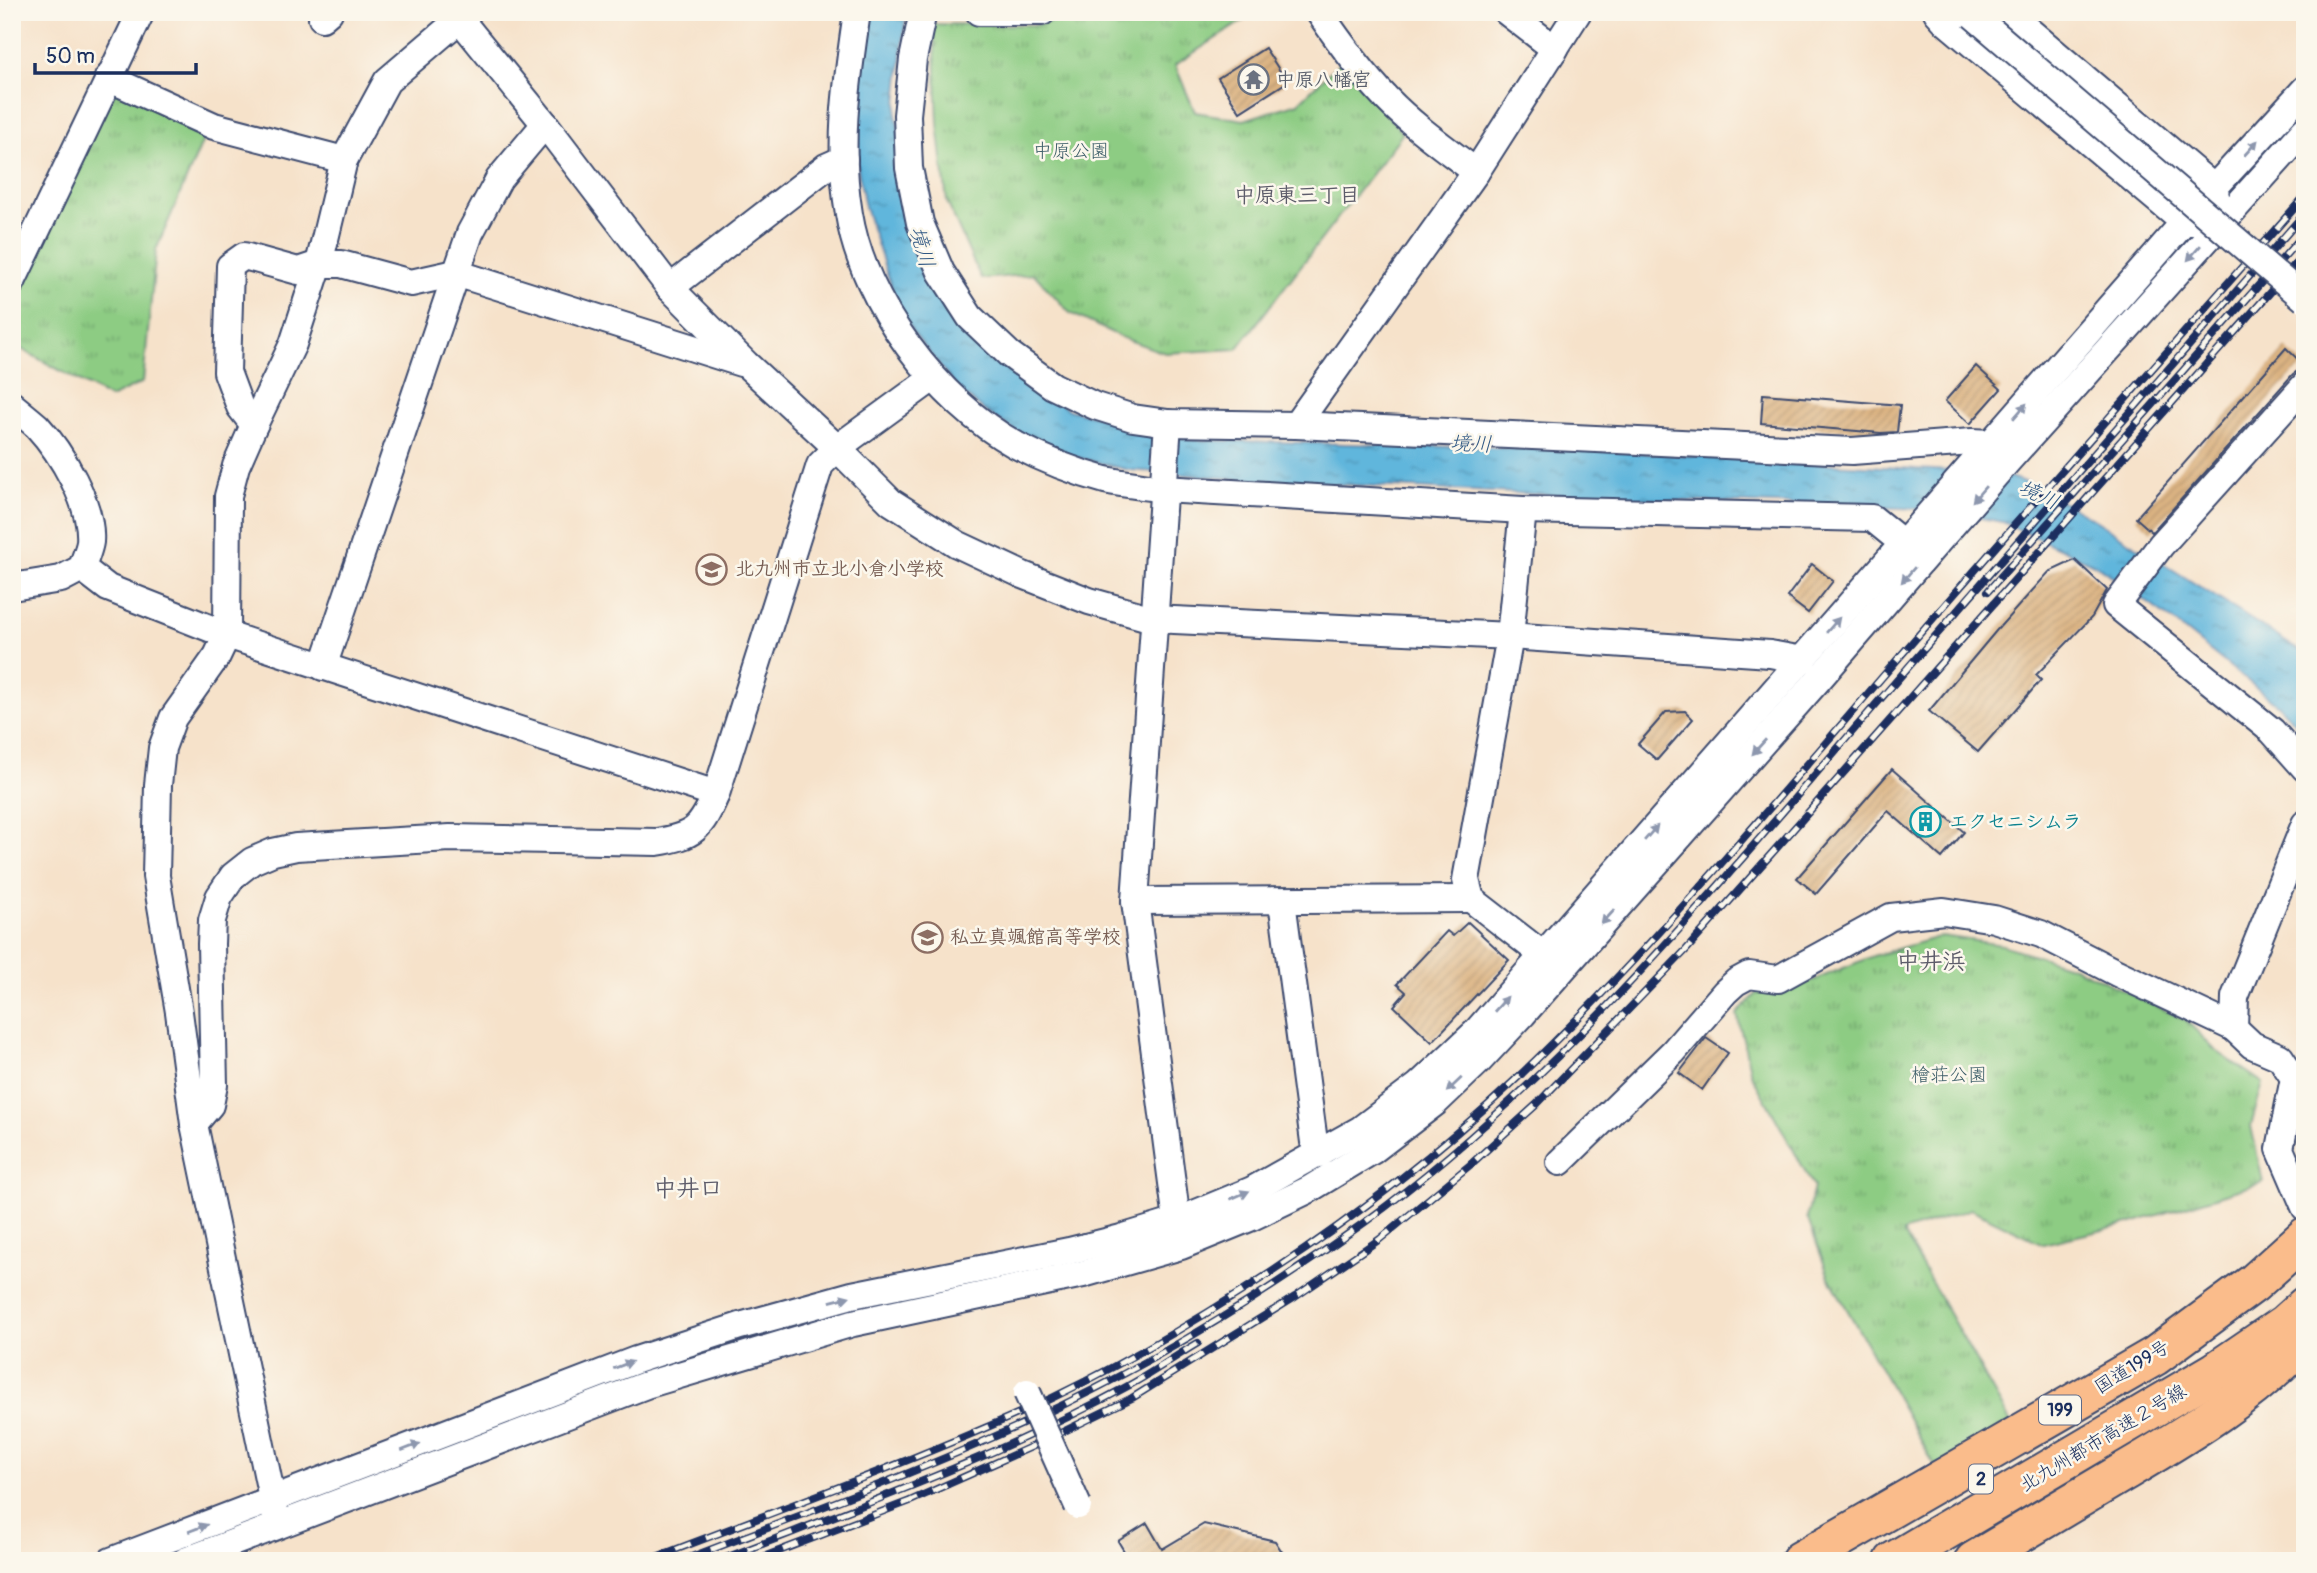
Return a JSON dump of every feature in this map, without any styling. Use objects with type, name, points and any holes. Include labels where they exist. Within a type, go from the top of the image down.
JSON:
[{"type":"highway","name":"国道199号","points":[[1800,1561],[2155,1356],[2254,1283],[2305,1237]]},
{"type":"highway","name":"北九州都市高速２号線","points":[[1894,1561],[2127,1409],[2195,1350],[2261,1301],[2305,1263]]},
{"type":"highway","name":"北九州都市高速２号線","points":[[1841,1561],[2127,1409],[2216,1371],[2285,1324],[2305,1307]]},
{"type":"highway","points":[[1933,1561],[2185,1412],[2282,1344],[2305,1322]]},
{"type":"highway","points":[[1974,1561],[2164,1448],[2232,1404],[2305,1338]]},
{"type":"street","points":[[12,282],[141,12]]},
{"type":"street","points":[[857,12],[844,109],[844,159],[849,215],[860,260],[906,345],[933,377],[969,412],[1015,444],[1104,480],[1523,510],[1872,518],[1904,544]]},
{"type":"street","points":[[923,12],[913,59],[907,115],[909,168],[920,223],[941,272],[970,317],[1009,354],[1053,386],[1095,406],[1168,426],[1296,425],[1852,451],[1972,442],[1991,456]]},
{"type":"street","points":[[979,12],[1038,13]]},
{"type":"street","points":[[1320,12],[1351,58],[1388,100],[1476,172]]},
{"type":"street","points":[[1507,12],[1555,49]]},
{"type":"street","points":[[1296,425],[1476,172],[1578,12]]},
{"type":"street","points":[[1937,12],[2184,222],[2221,222]]},
{"type":"street","points":[[275,1513],[194,1124],[179,1012],[156,876],[158,785],[162,748],[173,718],[217,656],[227,635],[228,496],[236,466],[293,344],[319,264],[344,160],[387,82],[461,14],[670,288],[891,502],[957,544],[1023,575],[1089,601],[1153,619],[1510,636],[1770,654],[1803,660]]},
{"type":"street","points":[[1972,14],[2305,299]]},
{"type":"street","points":[[2024,17],[2214,188],[2221,222]]},
{"type":"street","points":[[108,78],[214,126],[344,160]]},
{"type":"street","points":[[185,1561],[275,1513],[636,1360],[740,1326],[852,1295],[1069,1251],[1177,1221],[1252,1190],[1361,1129],[1418,1086],[1553,962],[1818,680],[1953,524],[1991,456],[2184,222],[2305,89]]},
{"type":"street","points":[[323,667],[470,233],[499,178],[545,124]]},
{"type":"street","points":[[111,1561],[275,1513],[646,1385],[853,1323],[1083,1274],[1181,1246],[1252,1217],[1307,1190],[1372,1151],[1436,1102],[1478,1062],[1553,962],[1803,660],[1904,544],[2221,222],[2305,130]]},
{"type":"street","points":[[670,288],[826,167],[844,159]]},
{"type":"street","points":[[254,425],[240,407],[227,372],[230,266],[244,256],[298,271],[319,264],[341,264],[411,283],[456,273],[746,364]]},
{"type":"street","points":[[194,1124],[209,1105],[214,1085],[212,920],[219,897],[233,876],[251,861],[296,847],[450,838],[657,842],[677,839],[696,829],[708,813],[716,794],[820,465],[838,448],[933,377]]},
{"type":"street","points":[[2305,385],[2161,545],[2116,605],[2272,731],[2305,768]]},
{"type":"street","points":[[12,405],[37,427],[61,460],[78,490],[88,519],[90,543],[82,568],[61,579],[12,587]]},
{"type":"street","points":[[1168,426],[1135,901],[1177,1221]]},
{"type":"street","points":[[1523,510],[1510,636],[1466,880],[1471,899],[1553,962]]},
{"type":"street","points":[[82,568],[108,587],[227,635],[716,794]]},
{"type":"street","points":[[2234,1028],[2235,997],[2305,824]]},
{"type":"street","points":[[1135,901],[1471,899]]},
{"type":"street","points":[[1282,901],[1314,1142],[1319,1154]]},
{"type":"street","points":[[1560,1162],[1673,1052],[1725,992],[1737,982],[1749,975],[1779,979],[1785,977],[1891,918],[1944,911],[1994,919],[2041,934],[2234,1028],[2252,1045],[2280,1057],[2294,1078],[2280,1149],[2305,1208]]},
{"type":"street","points":[[1027,1392],[1078,1506]]},
{"type":"green space","name":"中原公園","points":[[1094,12],[1243,12],[1244,20],[1175,65],[1195,112],[1244,120],[1298,103],[1340,62],[1403,133],[1237,349],[1165,353],[1123,338],[1070,313],[1034,274],[981,279],[947,202],[938,124],[934,24],[1035,25]]},
{"type":"green space","points":[[113,86],[210,124],[156,250],[143,382],[110,398],[12,344],[12,294]]},
{"type":"green space","name":"檜荘公園","points":[[1942,936],[2002,945],[2076,968],[2186,1020],[2215,1050],[2263,1083],[2251,1126],[2263,1182],[2129,1224],[2043,1244],[1971,1209],[1903,1232],[2012,1425],[1938,1471],[1829,1277],[1807,1217],[1814,1187],[1751,1074],[1737,1014],[1763,987],[1812,981],[1873,956]]},
{"type":"water","name":"境川","points":[[871,12],[906,12],[896,114],[914,225],[1031,383],[1069,410],[1192,440],[1610,451],[2001,474],[2030,484],[2095,520],[2305,654],[2305,733],[2278,705],[2173,621],[2096,565],[2003,522],[1930,509],[1655,500],[1252,480],[1129,470],[1038,445],[986,412],[960,391],[912,331],[895,298],[865,207],[857,164],[859,88]]},
{"type":"building","name":"中原八幡宮","points":[[1265,48],[1287,82],[1240,112],[1218,78]]},
{"type":"building","points":[[2286,348],[2305,366],[2293,374],[2152,532],[2136,518]]},
{"type":"building","points":[[1976,366],[2001,389],[1970,424],[1945,401]]},
{"type":"building","points":[[1763,394],[1900,405],[1897,432],[1761,423]]},
{"type":"building","points":[[2075,560],[2107,590],[2092,617],[2036,675],[2041,680],[1978,752],[1929,711],[2049,572]]},
{"type":"building","points":[[1812,564],[1833,581],[1808,613],[1787,597]]},
{"type":"building","points":[[1685,711],[1693,719],[1657,760],[1638,744],[1666,712]]},
{"type":"building","name":"エクセニシムラ","points":[[1892,769],[1964,832],[1942,858],[1888,811],[1816,894],[1797,878]]},
{"type":"building","points":[[1468,922],[1509,960],[1432,1042],[1394,1006],[1406,992],[1397,984],[1447,931],[1453,936]]},
{"type":"building","points":[[1706,1038],[1728,1053],[1702,1090],[1679,1073]]},
{"type":"building","points":[[1147,1523],[1162,1549],[1204,1524],[1275,1541],[1288,1561],[1130,1561],[1118,1541]]},
{"type":"railway","points":[[646,1561],[930,1451],[1088,1380],[1182,1328],[1273,1271],[1336,1228],[1428,1157],[1514,1081],[1658,934],[2305,196]]},
{"type":"railway","points":[[681,1561],[945,1458],[1118,1377],[1244,1304],[1285,1277],[1365,1222],[1433,1169],[1498,1113],[1561,1053],[1680,928],[2305,213]]},
{"type":"railway","points":[[1988,591],[2305,233]]},
{"type":"railway","points":[[753,1561],[910,1501],[1040,1443],[1132,1398],[1295,1297],[1380,1239],[1470,1165],[1536,1105],[1686,950],[2305,253]]},
{"type":"railway","points":[[718,1561],[977,1459],[1135,1382],[1198,1343]]},
{"type":"place","name":"中原八幡宮","points":[[1253,80]]},
{"type":"place","name":"北九州市立北小倉小学校","points":[[712,569]]},
{"type":"place","name":"エクセニシムラ","points":[[1926,822]]},
{"type":"place","name":"私立真颯館高等学校","points":[[927,937]]},
{"type":"district","name":"中原東三丁目","points":[[1297,195]]},
{"type":"district","name":"中井浜","points":[[1931,961]]},
{"type":"district","name":"中井口","points":[[688,1188]]}]
